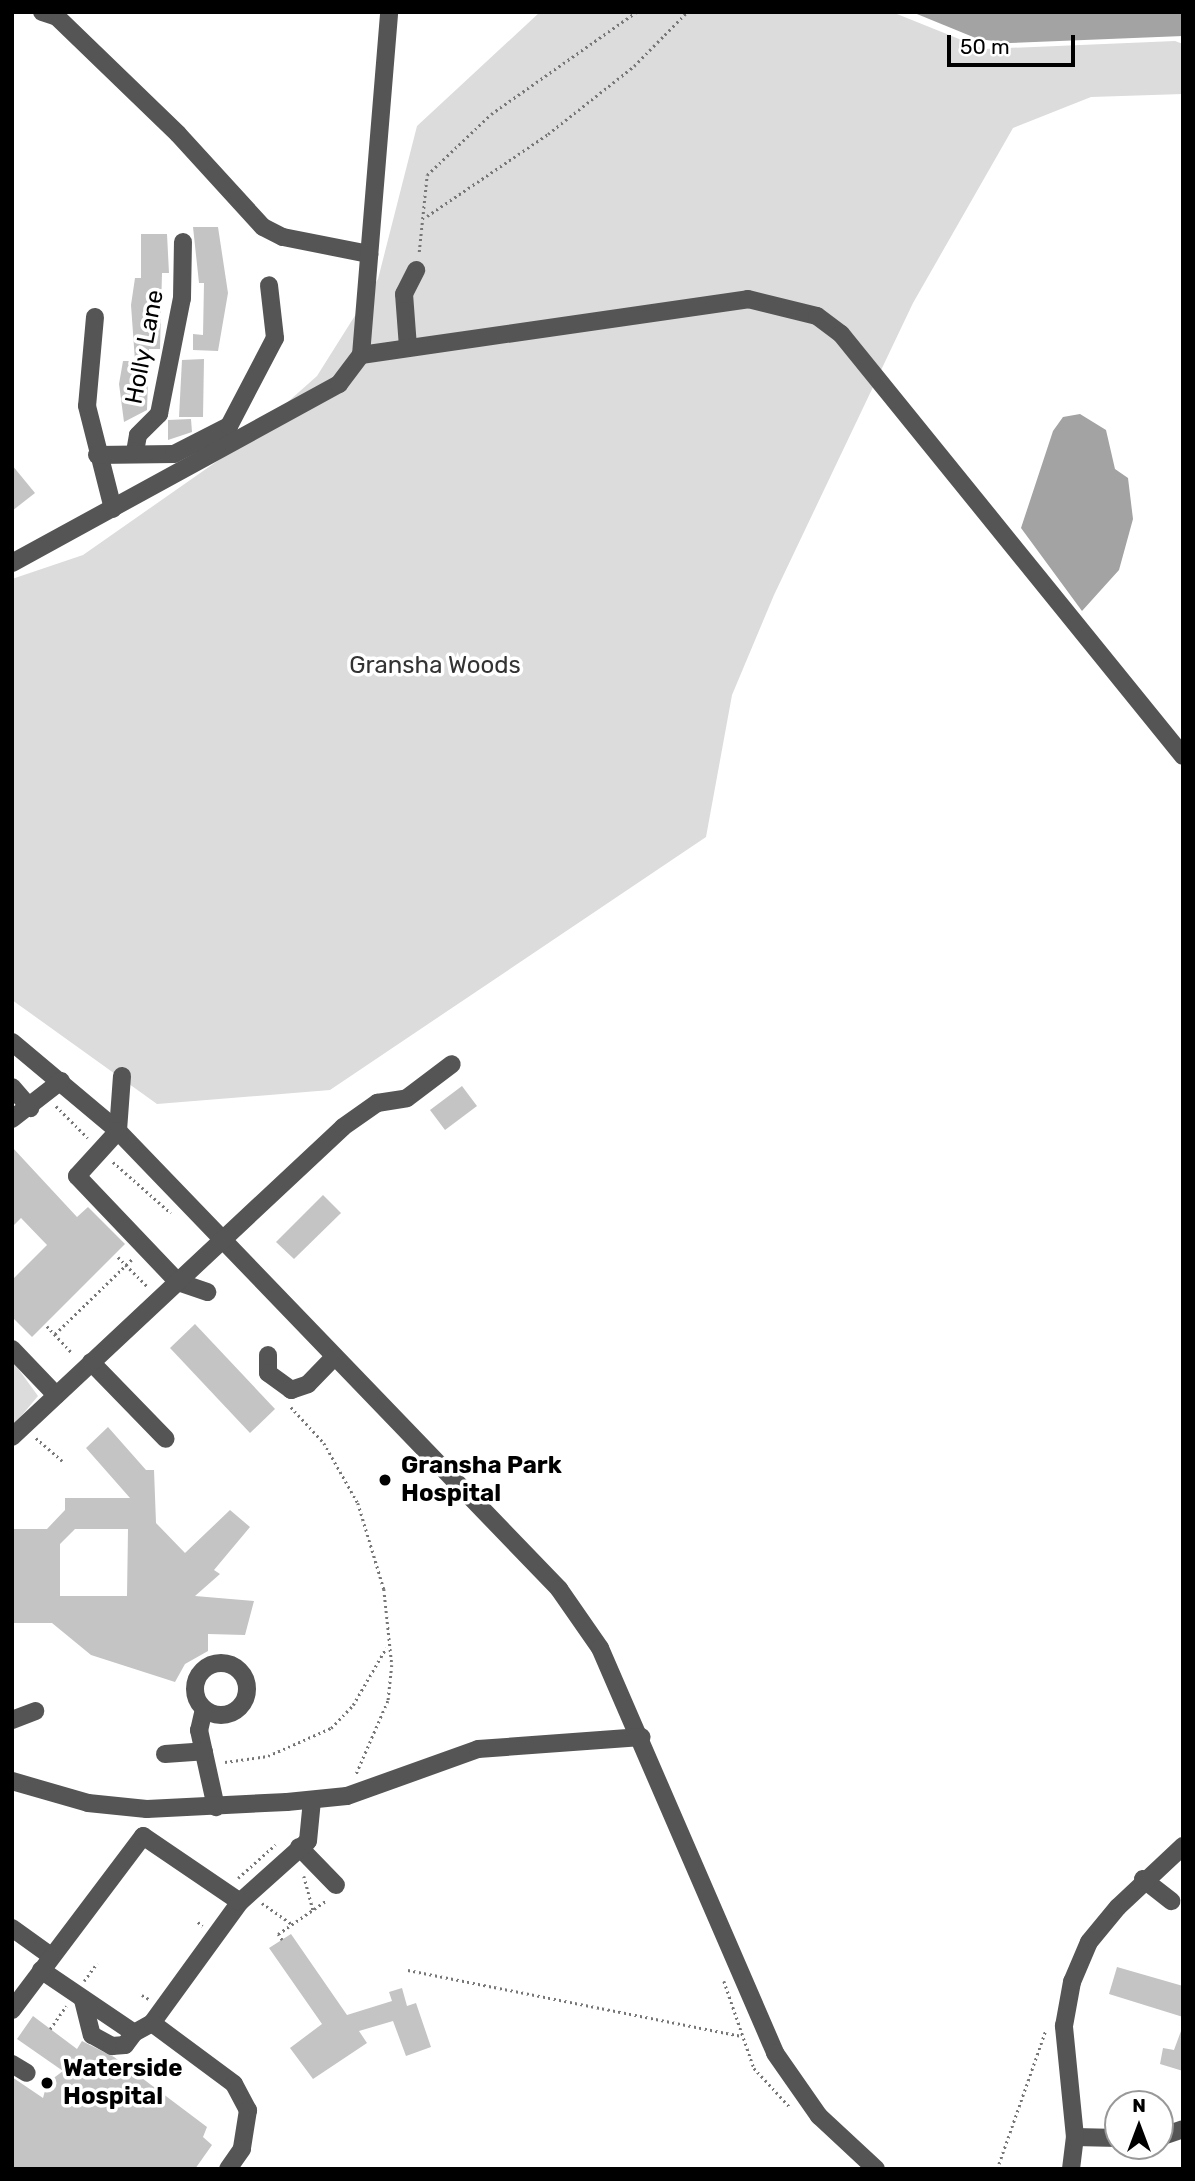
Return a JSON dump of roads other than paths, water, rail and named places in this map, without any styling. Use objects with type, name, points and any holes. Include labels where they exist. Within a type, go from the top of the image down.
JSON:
[{"type":"street","points":[[42,12],[57,17],[178,134],[263,227],[283,237],[369,254]]},
{"type":"street","points":[[12,563],[339,384],[361,355],[389,12]]},
{"type":"street","name":"Holly Lane","points":[[135,452],[138,435],[159,414],[182,298],[183,242]]},
{"type":"street","points":[[408,347],[404,294],[416,270]]},
{"type":"street","points":[[97,455],[135,452],[174,454],[229,426],[275,338],[270,285]]},
{"type":"street","points":[[361,355],[748,299],[817,316],[842,334],[1183,756]]},
{"type":"street","name":"Holly Lane","points":[[95,317],[85,381],[97,455],[113,509]]},
{"type":"street","points":[[12,1042],[118,1131],[559,1588],[600,1648],[642,1737],[738,1981],[775,2053],[819,2116],[876,2169]]},
{"type":"street","points":[[17,1432],[343,1128],[377,1104],[407,1098],[452,1064]]},
{"type":"street","points":[[122,1076],[118,1131],[77,1176],[178,1282],[207,1292]]},
{"type":"street","points":[[12,1119],[47,1097],[61,1081]]},
{"type":"street","points":[[12,1087],[30,1108]]},
{"type":"street","points":[[12,1349],[56,1395]]},
{"type":"street","points":[[268,1355],[268,1373],[280,1387],[308,1384],[334,1357]]},
{"type":"street","points":[[88,1364],[166,1439]]},
{"type":"street","points":[[204,1709],[206,1757],[216,1807]]},
{"type":"street","points":[[12,1720],[35,1711]]},
{"type":"street","points":[[12,1781],[88,1803],[216,1807],[347,1796],[478,1749],[642,1737]]},
{"type":"street","points":[[164,1754],[206,1757]]},
{"type":"street","points":[[12,1928],[46,1963],[89,1994],[134,2034],[244,1898],[313,1831],[312,1800]]},
{"type":"street","points":[[12,2010],[143,1836],[244,1898]]},
{"type":"street","points":[[1071,2169],[1075,2137],[1064,2026],[1072,1982],[1089,1942],[1143,1879],[1183,1846]]},
{"type":"street","points":[[299,1847],[333,1891]]},
{"type":"street","points":[[1143,1879],[1171,1901]]},
{"type":"street","points":[[147,2016],[234,2084],[243,2101],[248,2129],[228,2169]]},
{"type":"street","points":[[1075,2137],[1104,2138]]},
{"type":"place","name":"Gransha Park Hospital","points":[[385,1480]]},
{"type":"place","name":"Waterside Hospital","points":[[47,2083]]},
{"type":"park label","name":"Gransha Woods","points":[[435,666]]}]
